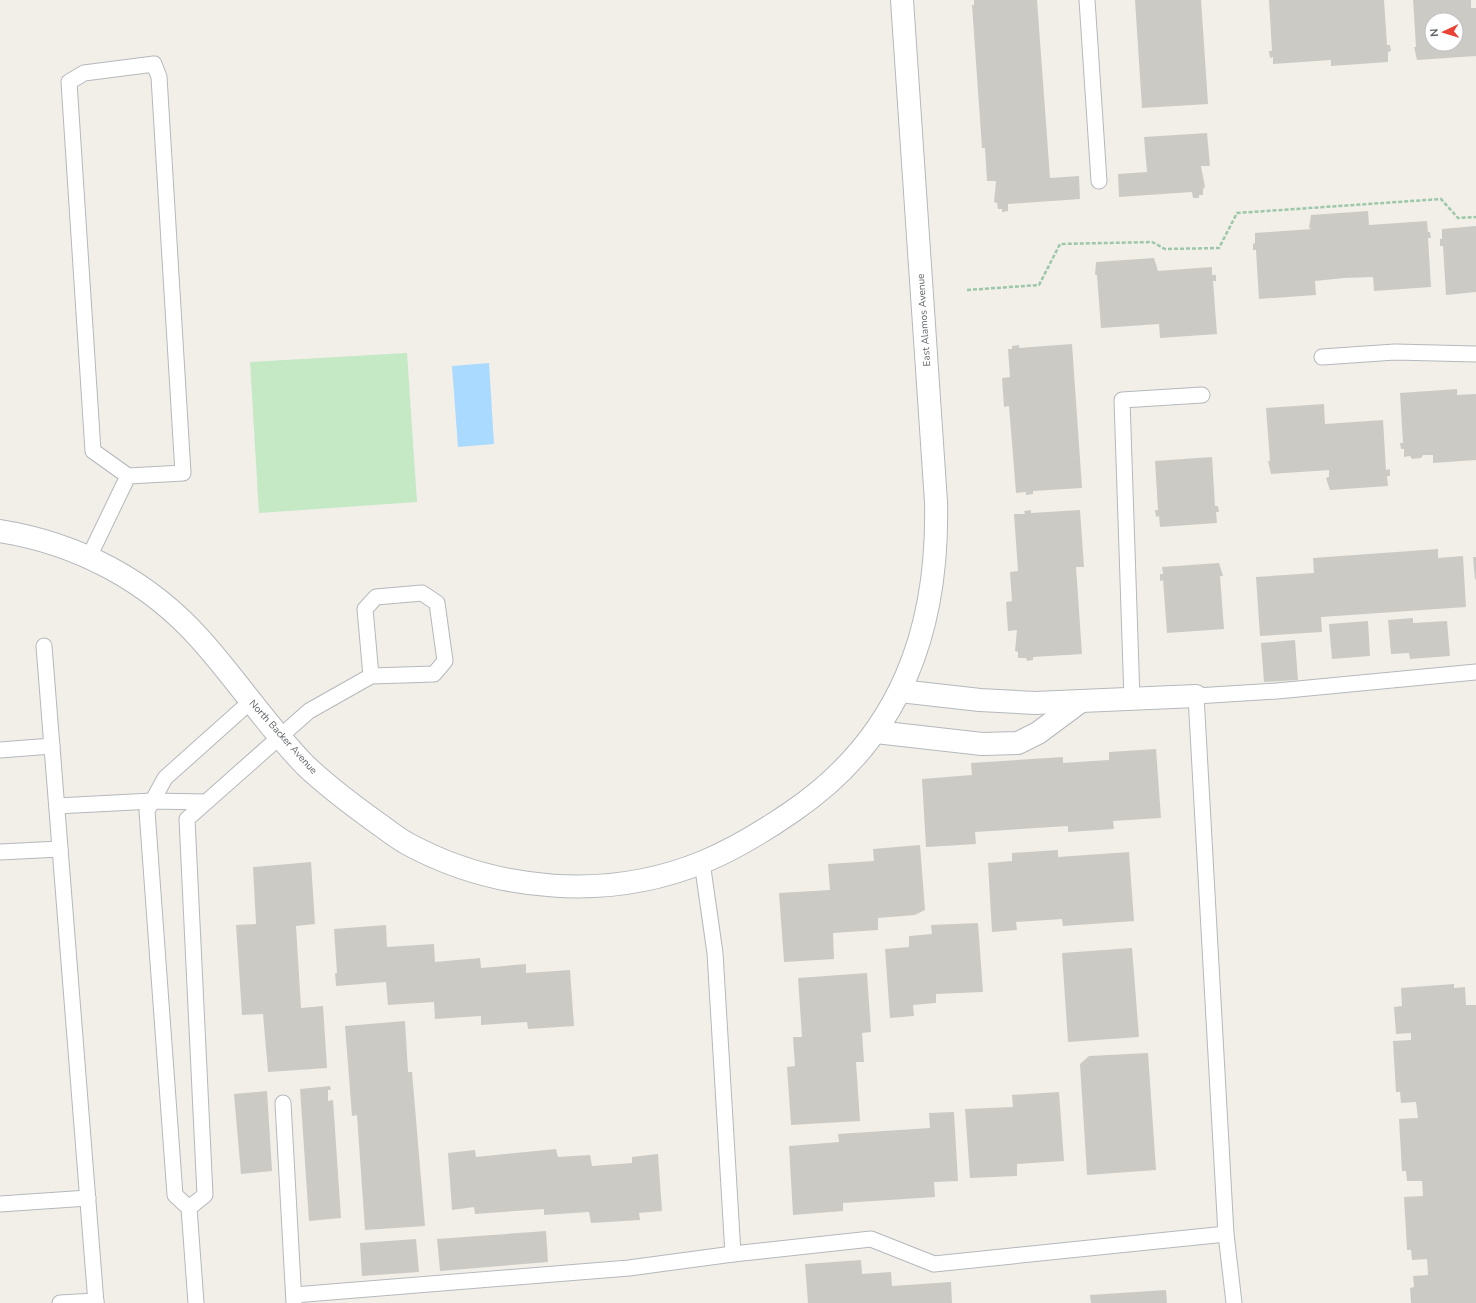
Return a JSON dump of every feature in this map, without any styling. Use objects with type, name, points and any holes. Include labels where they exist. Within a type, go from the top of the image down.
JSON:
[{"type":"street","name":"East Alamos Avenue","points":[[902,0],[936,502],[935,566],[926,616],[919,639]]},
{"type":"street","name":"North Backer Avenue","points":[[0,531],[21,534],[54,543],[90,557],[127,576],[164,603],[201,639],[250,702],[280,737],[305,765],[344,800],[406,843],[456,866],[514,881],[567,887],[612,885],[655,877],[702,862],[760,834],[814,797],[848,764],[876,732],[900,691],[919,639]]},
{"type":"street","points":[[900,691],[1002,702],[1035,703],[1196,696]]},
{"type":"street","points":[[876,732],[982,744],[1018,743],[1038,733],[1081,701]]},
{"type":"lane","points":[[1086,0],[1099,181]]},
{"type":"lane","points":[[154,64],[160,77],[184,474],[128,476],[93,451],[69,82],[84,72],[154,64]]},
{"type":"lane","points":[[1322,357],[1395,352],[1466,352],[1476,354]]},
{"type":"lane","points":[[1132,699],[1122,400],[1202,396]]},
{"type":"lane","points":[[90,557],[128,476]]},
{"type":"lane","points":[[189,1208],[205,1195],[187,819],[310,712],[371,676],[434,674],[445,661],[438,603],[422,593],[376,597],[365,609],[371,676]]},
{"type":"lane","points":[[44,646],[96,1302],[60,1303]]},
{"type":"lane","points":[[1234,1303],[1226,1234],[1196,696],[1277,691],[1476,672]]},
{"type":"lane","points":[[196,1303],[189,1208],[174,1195],[147,811],[165,778],[250,702]]},
{"type":"lane","points":[[0,750],[52,746]]},
{"type":"lane","points":[[57,806],[152,801],[206,802]]},
{"type":"lane","points":[[0,852],[60,848]]},
{"type":"lane","points":[[702,862],[715,953],[733,1254]]},
{"type":"lane","points":[[283,1103],[294,1299],[628,1268],[733,1254],[871,1239],[934,1264],[1226,1234]]},
{"type":"lane","points":[[0,1204],[88,1198]]},
{"type":"path","points":[[967,290],[1039,285],[1060,244],[1152,242],[1165,249],[1219,248],[1237,213],[1441,199],[1458,218],[1476,217]]},
{"type":"green space","points":[[407,353],[417,502],[259,513],[250,362]]},
{"type":"water","points":[[489,363],[494,444],[458,447],[452,366]]},
{"type":"building","points":[[974,0],[1037,0],[1050,178],[1079,176],[1080,199],[1008,204],[1008,211],[1002,212],[1002,209],[998,209],[997,203],[994,202],[996,181],[987,181],[985,148],[982,148],[972,5],[974,5]]},
{"type":"building","points":[[1135,0],[1201,0],[1208,104],[1142,108]]},
{"type":"building","points":[[1269,0],[1384,0],[1387,45],[1390,45],[1391,51],[1388,52],[1388,62],[1331,66],[1331,60],[1273,64],[1273,57],[1270,58],[1269,51],[1272,51]]},
{"type":"building","points":[[1413,0],[1471,0],[1471,8],[1476,8],[1476,56],[1417,60],[1414,47],[1416,47]]},
{"type":"building","points":[[1207,133],[1210,166],[1201,166],[1205,187],[1203,189],[1203,195],[1199,195],[1199,198],[1193,198],[1192,192],[1119,197],[1118,174],[1147,172],[1144,137]]},
{"type":"building","points":[[1368,211],[1369,225],[1427,221],[1428,232],[1430,232],[1431,238],[1428,238],[1431,287],[1374,291],[1373,277],[1344,278],[1315,281],[1316,295],[1259,299],[1256,250],[1253,250],[1255,233],[1312,229],[1309,228],[1311,215]]},
{"type":"building","points":[[1476,226],[1476,292],[1446,295],[1443,246],[1440,246],[1442,229]]},
{"type":"building","points":[[1154,258],[1158,271],[1212,267],[1212,275],[1216,275],[1216,281],[1213,281],[1217,334],[1160,338],[1159,324],[1101,328],[1097,275],[1095,275],[1096,262]]},
{"type":"building","points":[[1072,344],[1082,488],[1033,491],[1033,494],[1026,495],[1026,492],[1016,493],[1009,406],[1004,407],[1002,378],[1010,377],[1008,349],[1012,349],[1012,346],[1019,345],[1019,348]]},
{"type":"building","points":[[1457,389],[1457,395],[1476,394],[1476,460],[1433,463],[1433,455],[1423,455],[1421,458],[1412,459],[1410,456],[1404,457],[1404,449],[1401,449],[1400,443],[1403,443],[1400,393]]},
{"type":"building","points":[[1324,404],[1325,424],[1383,420],[1386,470],[1390,469],[1390,476],[1387,476],[1388,486],[1330,490],[1326,478],[1329,477],[1329,470],[1271,474],[1268,461],[1270,461],[1266,408]]},
{"type":"building","points":[[1212,457],[1215,506],[1218,506],[1219,512],[1216,512],[1217,523],[1160,527],[1159,516],[1156,517],[1155,510],[1158,510],[1155,461]]},
{"type":"building","points":[[1031,510],[1031,513],[1080,510],[1084,567],[1076,567],[1082,654],[1033,657],[1033,660],[1027,661],[1026,658],[1018,658],[1018,652],[1015,651],[1017,630],[1008,631],[1006,602],[1012,601],[1010,572],[1018,571],[1014,514],[1025,514],[1024,511]]},
{"type":"building","points":[[1438,549],[1438,558],[1463,556],[1466,607],[1321,617],[1322,632],[1260,636],[1256,577],[1314,573],[1313,558]]},
{"type":"building","points":[[1473,557],[1476,557],[1475,580]]},
{"type":"building","points":[[1219,563],[1223,576],[1220,576],[1224,629],[1167,633],[1163,580],[1160,581],[1160,574],[1163,574],[1162,567]]},
{"type":"building","points":[[1413,618],[1413,623],[1447,621],[1450,656],[1410,659],[1409,653],[1391,654],[1388,620]]},
{"type":"building","points":[[1368,621],[1370,656],[1332,659],[1329,624]]},
{"type":"building","points":[[1295,640],[1298,680],[1264,682],[1261,643]]},
{"type":"building","points":[[1156,749],[1161,818],[1113,821],[1114,829],[1068,832],[1068,826],[975,832],[976,844],[926,847],[922,779],[972,775],[971,763],[1063,757],[1063,763],[1109,760],[1109,752]]},
{"type":"building","points":[[920,845],[925,910],[915,915],[878,918],[878,930],[833,933],[834,959],[784,962],[779,893],[830,890],[828,864],[874,861],[873,849]]},
{"type":"building","points":[[1058,850],[1058,857],[1129,852],[1134,921],[1063,926],[1062,919],[1016,922],[1017,930],[992,932],[988,863],[1012,861],[1012,853]]},
{"type":"building","points":[[311,862],[315,924],[296,926],[301,1008],[323,1006],[327,1068],[268,1072],[263,1014],[242,1015],[236,925],[256,924],[253,867]]},
{"type":"building","points":[[978,923],[983,992],[936,994],[936,1003],[913,1005],[914,1016],[890,1018],[885,949],[909,947],[909,936],[932,934],[931,925]]},
{"type":"building","points":[[386,925],[387,947],[434,944],[435,962],[480,958],[481,968],[526,964],[526,973],[570,970],[574,1026],[528,1029],[527,1022],[481,1025],[481,1016],[435,1019],[434,1002],[388,1005],[386,982],[336,986],[335,973],[337,973],[334,929]]},
{"type":"building","points":[[1132,948],[1139,1037],[1068,1042],[1062,953]]},
{"type":"building","points":[[867,973],[871,1032],[862,1033],[864,1062],[856,1062],[860,1121],[791,1125],[787,1067],[795,1066],[793,1037],[802,1037],[798,978]]},
{"type":"building","points":[[1454,984],[1454,988],[1465,987],[1466,1005],[1476,1005],[1476,1303],[1411,1303],[1410,1288],[1414,1287],[1413,1276],[1428,1275],[1427,1259],[1412,1260],[1411,1250],[1407,1250],[1404,1197],[1423,1196],[1422,1181],[1407,1181],[1406,1171],[1402,1171],[1399,1119],[1418,1118],[1416,1102],[1401,1103],[1400,1092],[1396,1092],[1393,1041],[1411,1040],[1411,1033],[1396,1034],[1394,1007],[1402,1006],[1401,988]]},
{"type":"building","points":[[405,1021],[408,1072],[412,1072],[425,1226],[365,1230],[357,1115],[352,1116],[345,1026]]},
{"type":"building","points":[[1148,1053],[1156,1170],[1087,1175],[1080,1064],[1089,1056]]},
{"type":"building","points":[[330,1086],[331,1090],[328,1090],[328,1101],[333,1100],[341,1218],[309,1221],[300,1089]]},
{"type":"building","points":[[267,1091],[272,1171],[241,1174],[234,1094]]},
{"type":"building","points":[[1059,1092],[1064,1161],[1017,1164],[1017,1176],[970,1178],[965,1109],[1013,1107],[1012,1095]]},
{"type":"building","points":[[954,1112],[958,1181],[934,1182],[935,1197],[843,1203],[843,1211],[793,1215],[789,1146],[839,1142],[838,1134],[930,1128],[929,1113]]},
{"type":"building","points":[[556,1149],[558,1157],[590,1155],[592,1166],[632,1163],[632,1157],[658,1154],[662,1211],[639,1213],[640,1220],[591,1223],[589,1212],[544,1215],[544,1209],[475,1214],[474,1207],[452,1210],[448,1153],[475,1150],[476,1157]]},
{"type":"building","points":[[546,1231],[548,1262],[440,1271],[437,1239]]},
{"type":"building","points":[[416,1239],[419,1272],[362,1276],[360,1243]]},
{"type":"building","points":[[861,1260],[862,1274],[891,1272],[892,1286],[951,1282],[952,1303],[808,1303],[805,1264]]},
{"type":"building","points":[[1166,1290],[1167,1303],[1091,1303],[1090,1295]]}]
